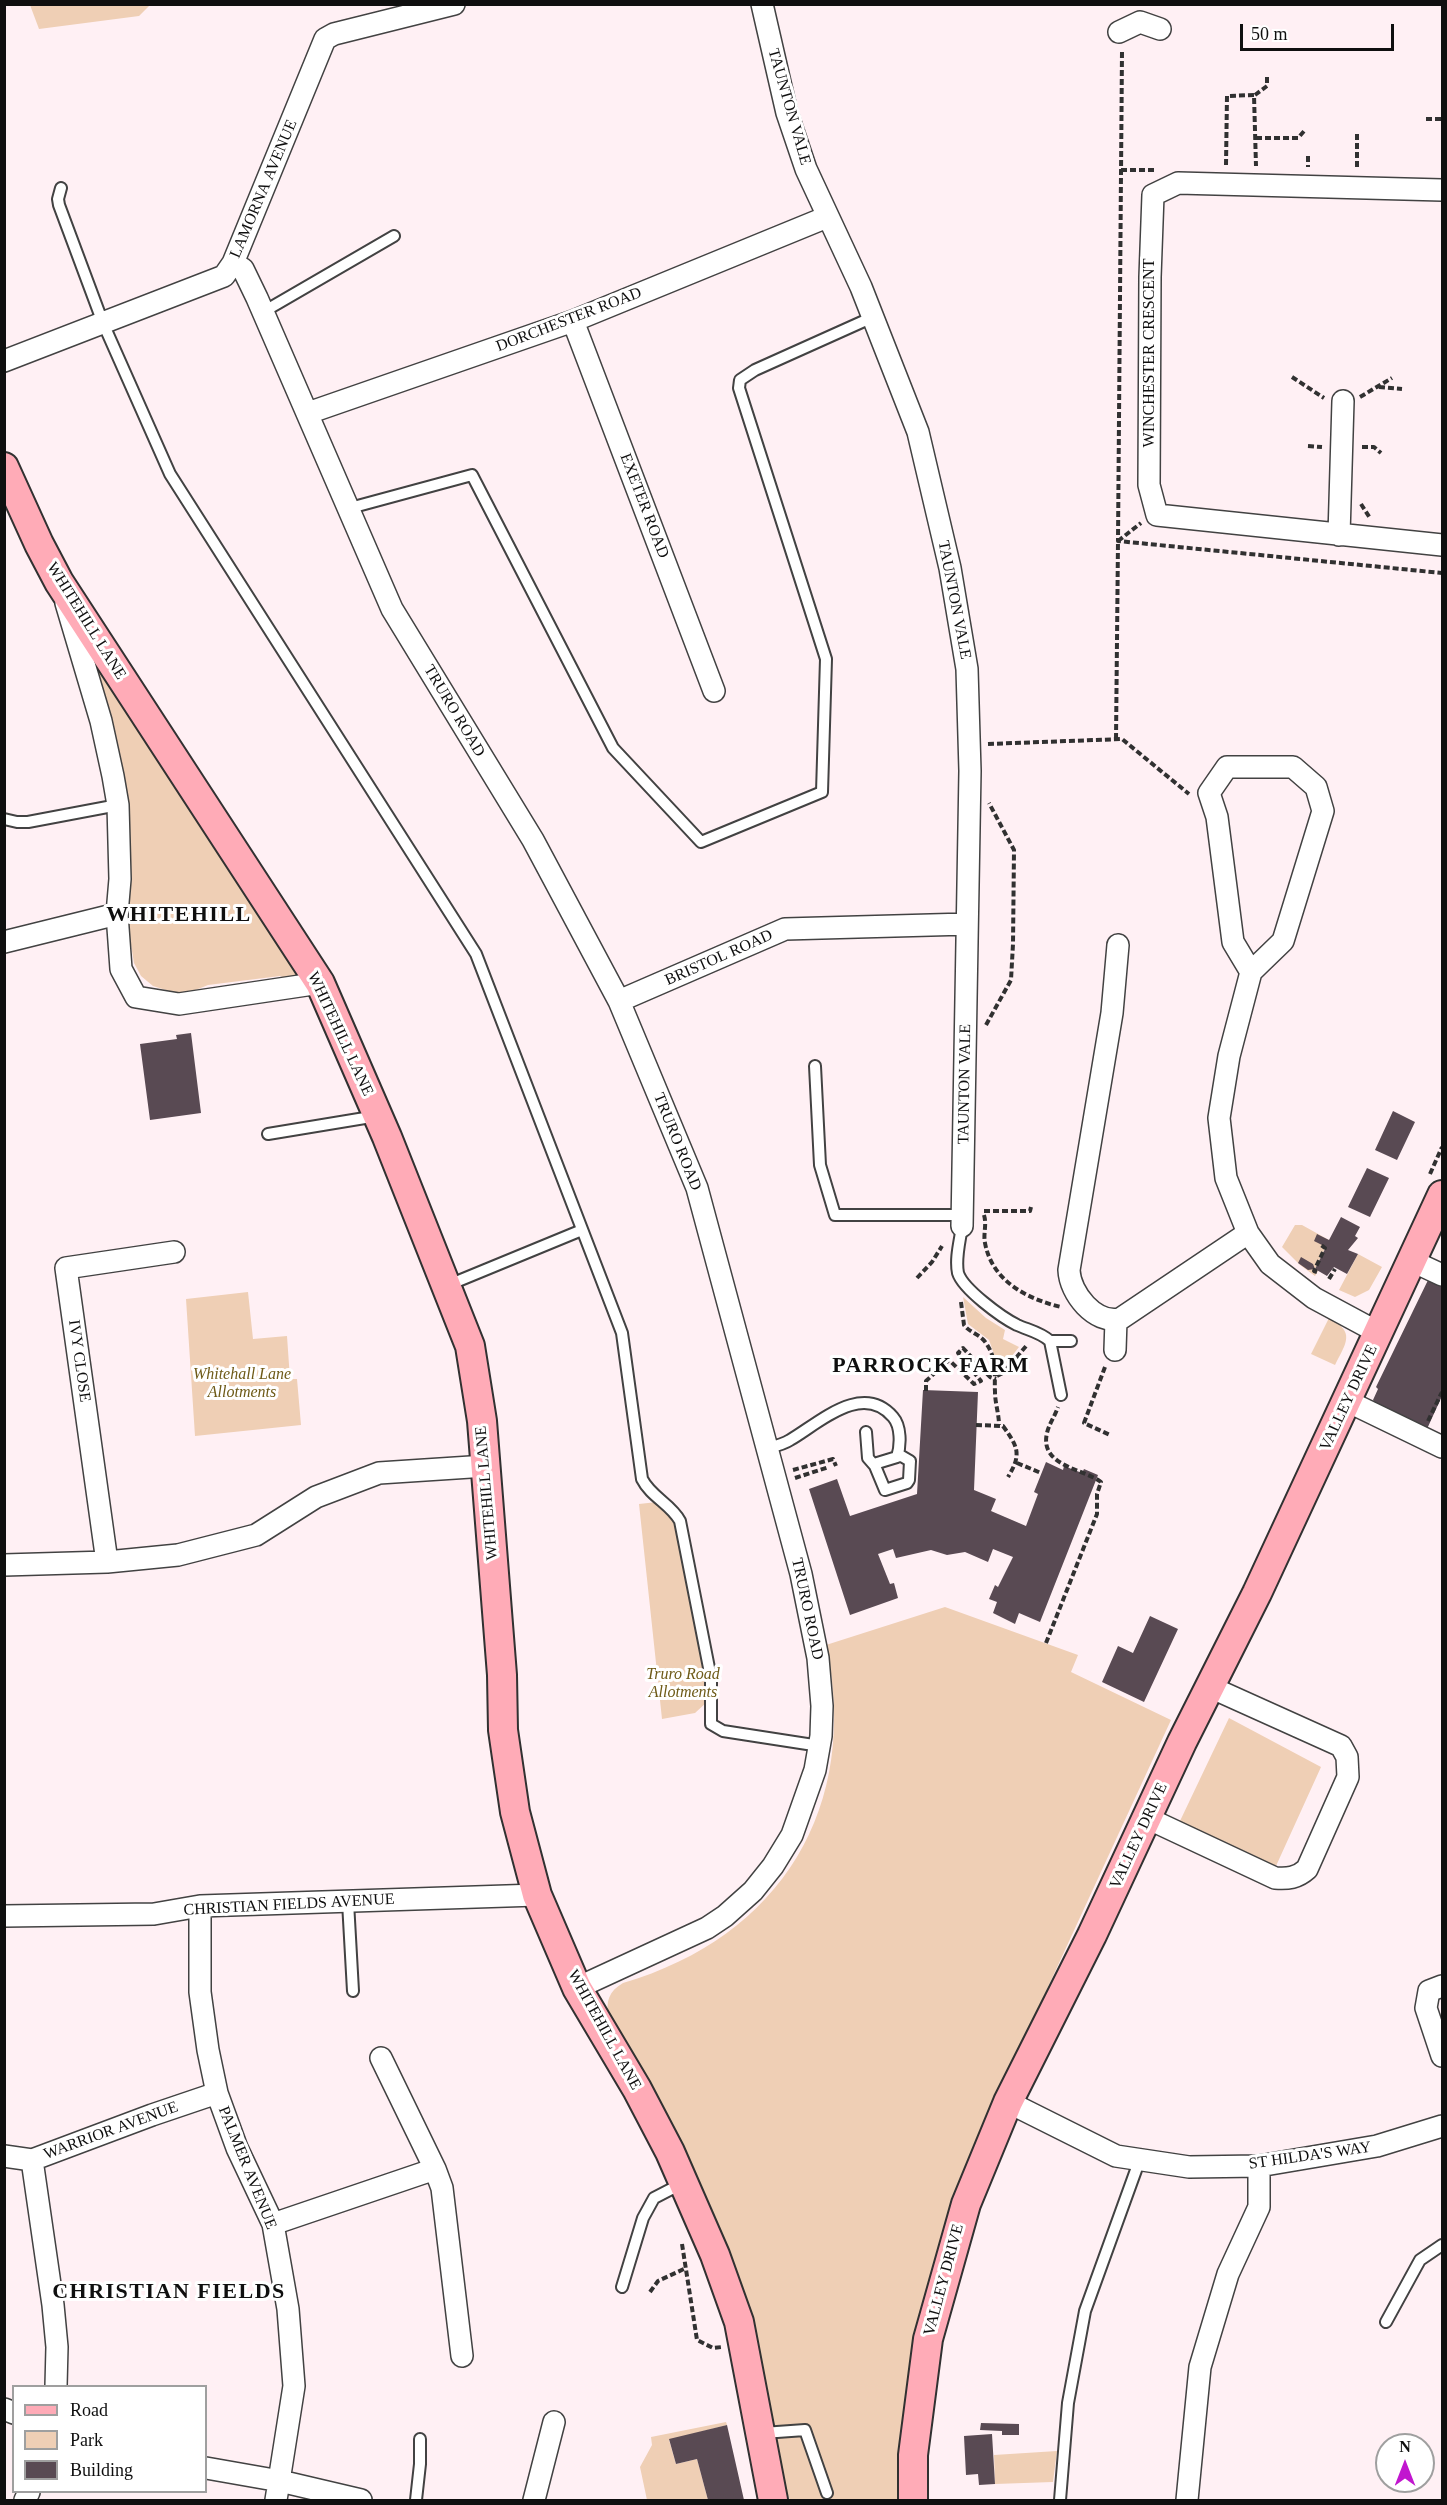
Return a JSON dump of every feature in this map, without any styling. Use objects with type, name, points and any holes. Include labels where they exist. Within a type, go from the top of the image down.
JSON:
[{"type":"street","name":"LAMORNA AVENUE","points":[[4,361],[222,277],[232,263],[325,39],[408,10],[454,4]]},
{"type":"street","name":"TAUNTON VALE","points":[[762,4],[787,112],[806,169],[873,317],[918,432],[950,568],[967,669],[970,745],[964,1217]]},
{"type":"street","points":[[1121,37],[1146,18]]},
{"type":"street","name":"WINCHESTER CRESCENT","points":[[1443,190],[1178,183],[1153,195],[1150,277],[1149,485],[1158,515],[1443,545]]},
{"type":"street","name":"DORCHESTER ROAD","points":[[308,413],[573,321],[827,217]]},
{"type":"street","name":"TRURO ROAD","points":[[232,263],[245,272],[350,508],[392,609],[532,840],[619,1001],[697,1188],[798,1563],[819,1658],[822,1706],[820,1746],[812,1782],[794,1831],[781,1855],[753,1891],[725,1916],[707,1928],[577,1988]]},
{"type":"street","name":"EXETER ROAD","points":[[573,321],[714,691]]},
{"type":"street","points":[[1339,535],[1343,401]]},
{"type":"street","name":"WHITEHILL LANE","points":[[4,467],[59,582],[320,983],[378,1116],[470,1346],[486,1466],[502,1675],[503,1730],[515,1812],[537,1895],[577,1988],[637,2090],[670,2152],[715,2254],[739,2322],[773,2500]]},
{"type":"street","points":[[59,582],[102,721],[118,805],[120,879],[117,914],[121,969],[136,997],[179,1004],[320,983]]},
{"type":"street","points":[[1251,972],[1233,942],[1217,818],[1209,793],[1227,768],[1293,768],[1316,787],[1323,811],[1283,941],[1251,972],[1229,1056],[1219,1118],[1226,1178],[1248,1233],[1270,1263],[1314,1298],[1379,1333]]},
{"type":"street","points":[[4,942],[117,914]]},
{"type":"street","name":"BRISTOL ROAD","points":[[619,1001],[785,929],[967,924]]},
{"type":"street","points":[[1118,945],[1112,1013],[1069,1270],[1070,1279],[1091,1311],[1116,1320],[1125,1317],[1248,1233]]},
{"type":"street","name":"VALLEY DRIVE","points":[[913,2500],[913,2455],[928,2339],[966,2204],[1008,2102],[1092,1935],[1443,1195]]},
{"type":"street","name":"IVY CLOSE","points":[[107,1562],[66,1268],[174,1252]]},
{"type":"street","points":[[1412,1261],[1443,1275]]},
{"type":"street","points":[[1112,1354],[1116,1320]]},
{"type":"street","points":[[1347,1401],[1443,1447]]},
{"type":"street","points":[[4,1565],[107,1562],[178,1555],[256,1535],[316,1497],[379,1473],[486,1466]]},
{"type":"street","points":[[1147,1818],[1275,1878],[1287,1879],[1299,1876],[1307,1869],[1348,1778],[1347,1757],[1341,1746],[1210,1687]]},
{"type":"street","name":"CHRISTIAN FIELDS AVENUE","points":[[4,1916],[154,1914],[200,1906],[537,1895]]},
{"type":"street","name":"PALMER AVENUE","points":[[200,1906],[200,1992],[217,2093],[237,2148],[273,2224],[288,2309],[294,2386],[278,2491]]},
{"type":"street","points":[[1443,1986],[1429,1991],[1426,2008],[1443,2056]]},
{"type":"street","points":[[381,2058],[442,2188],[462,2356]]},
{"type":"street","name":"WARRIOR AVENUE","points":[[4,2156],[32,2160],[217,2093]]},
{"type":"street","name":"ST HILDA'S WAY","points":[[1008,2102],[1116,2156],[1189,2167],[1259,2166],[1377,2146],[1443,2126]]},
{"type":"street","points":[[32,2160],[53,2305],[57,2347],[56,2385]]},
{"type":"street","points":[[1187,2500],[1200,2367],[1228,2274],[1259,2207],[1259,2166]]},
{"type":"street","points":[[273,2224],[435,2169]]},
{"type":"street","points":[[534,2500],[554,2422]]},
{"type":"street","points":[[207,2468],[278,2491],[361,2500]]},
{"type":"lane","points":[[61,188],[59,205],[103,323],[170,474],[476,954],[622,1333],[642,1479],[646,1488],[671,1508],[680,1521],[711,1678],[711,1724],[723,1731],[820,1746]]},
{"type":"lane","points":[[263,312],[394,236]]},
{"type":"lane","points":[[350,508],[472,475],[613,748],[702,842],[822,792],[826,659],[739,388],[740,380],[755,370],[873,317]]},
{"type":"lane","points":[[4,819],[28,822],[118,805]]},
{"type":"lane","points":[[815,1066],[820,1165],[835,1215],[964,1217],[958,1265],[960,1277],[974,1293],[1005,1318],[1050,1341],[1071,1341]]},
{"type":"lane","points":[[268,1134],[378,1116]]},
{"type":"lane","points":[[446,1286],[582,1230]]},
{"type":"lane","points":[[1050,1341],[1061,1395]]},
{"type":"lane","points":[[768,1448],[788,1442],[833,1411],[852,1405],[867,1404],[882,1408],[896,1421],[898,1454]]},
{"type":"lane","points":[[866,1432],[866,1454],[874,1464],[884,1490],[907,1483],[909,1480],[910,1461],[898,1454]]},
{"type":"lane","points":[[874,1464],[896,1457],[898,1454]]},
{"type":"lane","points":[[348,1902],[353,1990]]},
{"type":"lane","points":[[1060,2500],[1068,2403],[1085,2311],[1140,2159]]},
{"type":"lane","points":[[622,2287],[643,2218],[654,2198],[683,2183]]},
{"type":"lane","points":[[1386,2322],[1420,2260],[1443,2245]]},
{"type":"lane","points":[[759,2433],[805,2430],[827,2493]]},
{"type":"lane","points":[[416,2500],[420,2439]]},
{"type":"path","points":[[1116,739],[1121,37]]},
{"type":"path","points":[[1226,172],[1227,96],[1255,95],[1267,87],[1267,74]]},
{"type":"path","points":[[1255,95],[1256,172]]},
{"type":"path","points":[[1426,119],[1443,119]]},
{"type":"path","points":[[1256,138],[1298,138],[1305,130]]},
{"type":"path","points":[[1357,134],[1357,172]]},
{"type":"path","points":[[1120,358],[1126,358]]},
{"type":"path","points":[[1292,377],[1327,399],[1343,401],[1352,401],[1392,378]]},
{"type":"path","points":[[1379,387],[1402,389]]},
{"type":"path","points":[[1308,446],[1324,447]]},
{"type":"path","points":[[1358,447],[1374,447],[1381,453]]},
{"type":"path","points":[[1118,541],[1138,525]]},
{"type":"path","points":[[1118,541],[1311,558],[1443,573]]},
{"type":"path","points":[[970,745],[1122,739],[1217,818]]},
{"type":"path","points":[[982,1025],[988,1024],[1011,980],[1014,870],[1014,849],[991,804],[985,803]]},
{"type":"path","points":[[917,1278],[934,1259],[964,1217],[1030,1211],[1031,1207]]},
{"type":"path","points":[[986,1224],[985,1238],[988,1252],[997,1270],[1010,1285],[1025,1295],[1044,1303],[1081,1312],[1091,1311]]},
{"type":"path","points":[[1317,1272],[1314,1271],[1325,1248],[1321,1245]]},
{"type":"path","points":[[1329,1279],[1335,1269]]},
{"type":"path","points":[[959,1296],[963,1323],[967,1329],[980,1335],[993,1356],[997,1378],[995,1393],[999,1408],[999,1425]]},
{"type":"path","points":[[926,1391],[926,1381],[949,1360],[974,1384],[981,1381],[958,1353],[963,1348],[990,1377],[997,1378],[1024,1349]]},
{"type":"path","points":[[1110,1435],[1084,1423],[1112,1354]]},
{"type":"path","points":[[1420,1436],[1443,1392]]},
{"type":"path","points":[[1046,1643],[1097,1514],[1097,1494],[1101,1482],[1063,1465],[1047,1447],[1047,1432],[1061,1395]]},
{"type":"path","points":[[976,1425],[1003,1426],[1016,1446],[1017,1463],[1008,1477]]},
{"type":"path","points":[[789,1471],[833,1459],[836,1466]]},
{"type":"path","points":[[794,1462],[789,1471],[792,1481],[829,1467]]},
{"type":"path","points":[[1017,1463],[1041,1473]]},
{"type":"path","points":[[697,2213],[679,2222],[697,2340],[715,2348],[742,2342]]},
{"type":"path","points":[[650,2292],[658,2281],[686,2268]]},
{"type":"green space","points":[[30,4],[150,5],[139,16],[39,29]]},
{"type":"green space","points":[[98,662],[298,974],[292,981],[280,976],[208,985],[188,993],[175,993],[153,986],[141,976],[134,963],[125,909],[130,887],[125,793],[118,745],[92,663]]},
{"type":"green space","points":[[1295,1225],[1302,1225],[1329,1240],[1315,1269],[1318,1271],[1315,1276],[1282,1247]]},
{"type":"green space","points":[[1358,1254],[1382,1267],[1369,1290],[1355,1297],[1339,1290]]},
{"type":"green space","name":"Whitehall Lane Allotments","points":[[248,1292],[253,1339],[287,1336],[290,1379],[297,1379],[301,1425],[195,1436],[186,1299]]},
{"type":"green space","points":[[963,1297],[986,1318],[1005,1330],[1003,1339],[1019,1347],[1000,1371],[989,1340],[968,1324]]},
{"type":"green space","points":[[1329,1318],[1346,1333],[1345,1344],[1335,1365],[1311,1354]]},
{"type":"green space","name":"Truro Road Allotments","points":[[657,1502],[675,1517],[708,1682],[707,1702],[695,1713],[662,1719],[639,1504]]},
{"type":"green space","points":[[945,1607],[1078,1655],[1071,1672],[1171,1720],[1006,2078],[956,2199],[925,2293],[906,2401],[900,2500],[790,2500],[780,2477],[722,2239],[685,2150],[663,2107],[609,2017],[608,2002],[611,1993],[623,1983],[679,1962],[726,1933],[766,1898],[797,1857],[819,1811],[831,1759],[834,1704],[826,1645]]},
{"type":"green space","points":[[1229,1718],[1321,1767],[1276,1866],[1180,1821]]},
{"type":"green space","points":[[726,2422],[727,2425],[669,2440],[676,2464],[697,2459],[708,2500],[647,2500],[640,2467],[652,2445],[651,2437]]},
{"type":"green space","points":[[1057,2451],[1053,2482],[995,2484],[994,2455]]},
{"type":"building","points":[[191,1033],[201,1113],[150,1120],[140,1044],[177,1039],[176,1035]]},
{"type":"building","points":[[1393,1111],[1415,1122],[1397,1160],[1375,1150]]},
{"type":"building","points":[[1367,1168],[1389,1178],[1370,1217],[1348,1207]]},
{"type":"building","points":[[1341,1217],[1360,1227],[1355,1236],[1358,1238],[1348,1250],[1358,1254],[1347,1274],[1334,1267],[1327,1276],[1315,1269],[1326,1247],[1314,1241],[1317,1234],[1329,1240]]},
{"type":"building","points":[[1301,1257],[1313,1264],[1315,1269],[1308,1270],[1298,1263]]},
{"type":"building","points":[[1430,1276],[1442,1282],[1442,1396],[1427,1429],[1376,1405],[1373,1400],[1378,1389],[1376,1387]]},
{"type":"building","points":[[923,1390],[978,1392],[974,1490],[996,1499],[991,1511],[1026,1526],[1038,1494],[1034,1492],[1046,1462],[1063,1470],[1064,1466],[1082,1473],[1084,1469],[1098,1475],[1040,1622],[1019,1613],[1015,1624],[993,1613],[997,1602],[989,1599],[995,1585],[998,1587],[1013,1557],[993,1549],[988,1562],[965,1552],[947,1555],[931,1550],[896,1558],[893,1549],[878,1554],[890,1584],[894,1583],[898,1598],[850,1615],[809,1489],[837,1479],[850,1516],[917,1494]]},
{"type":"building","points":[[1150,1616],[1178,1629],[1144,1702],[1102,1682],[1118,1646],[1133,1653]]},
{"type":"building","points":[[981,2423],[1019,2424],[1019,2435],[1002,2435],[1002,2431],[980,2430]]},
{"type":"building","points":[[727,2425],[744,2500],[708,2500],[697,2459],[676,2464],[669,2439]]},
{"type":"building","points":[[992,2434],[995,2484],[979,2485],[978,2474],[966,2475],[964,2436]]},
{"type":"district","name":"WHITEHILL","points":[[179,915]]},
{"type":"district","name":"PARROCK FARM","points":[[931,1366]]},
{"type":"district","name":"CHRISTIAN FIELDS","points":[[169,2292]]}]
